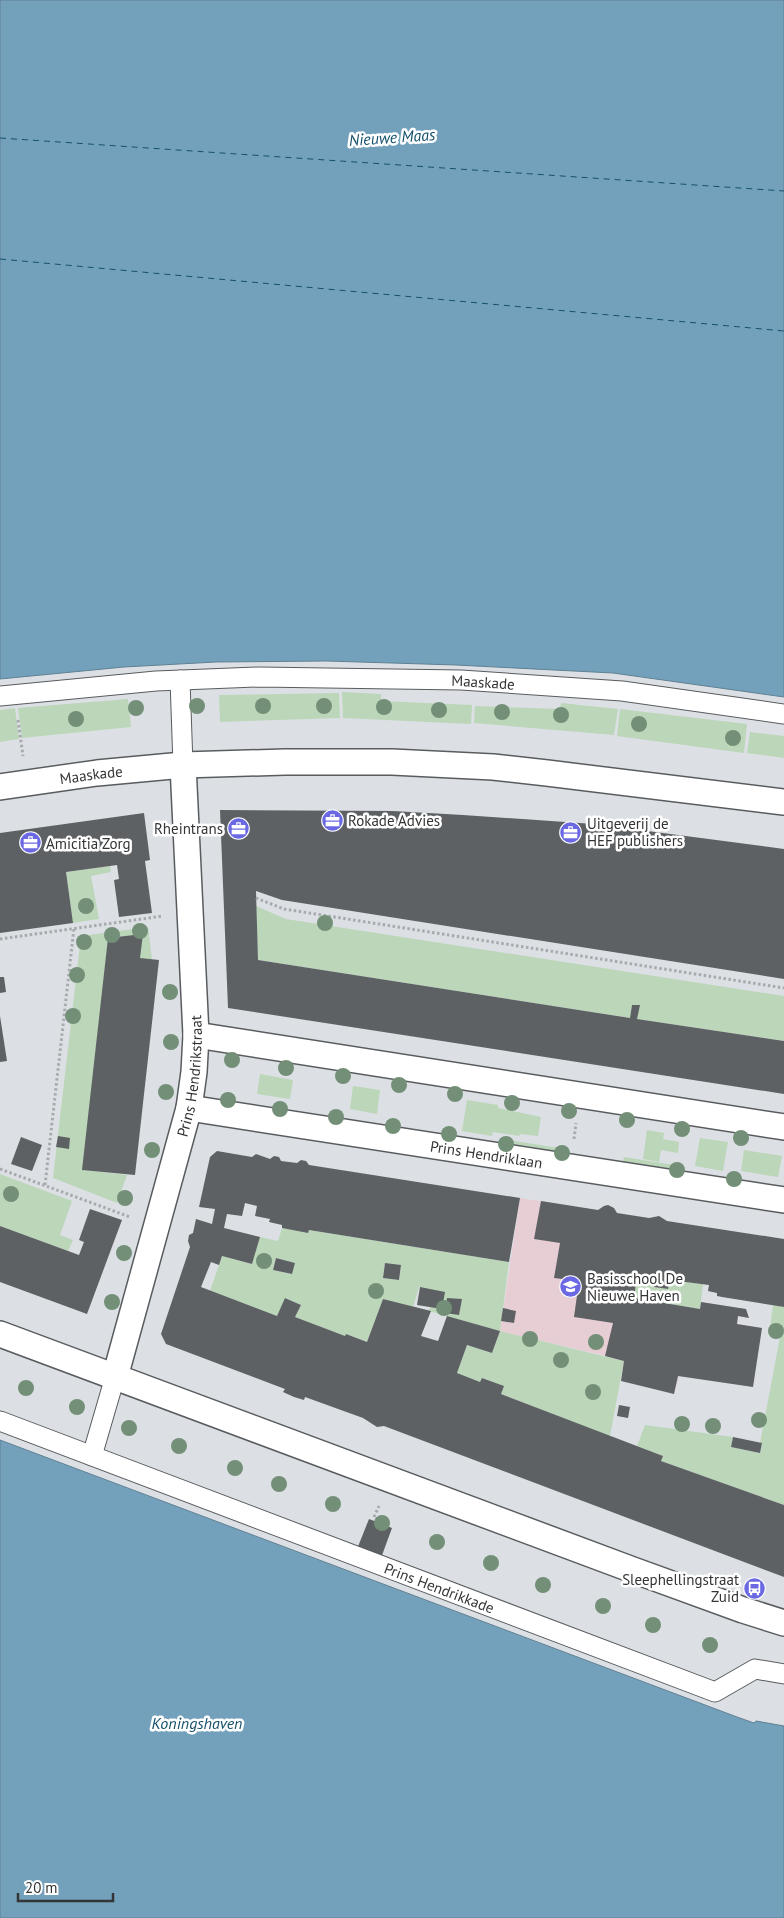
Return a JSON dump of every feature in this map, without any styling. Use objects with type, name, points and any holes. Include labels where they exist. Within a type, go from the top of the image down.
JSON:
[{"type":"street","name":"Maaskade","points":[[7,695],[180,680],[259,677],[470,680],[622,691],[784,714]]},
{"type":"street","points":[[180,680],[183,765]]},
{"type":"street","name":"Maaskade","points":[[0,787],[114,771],[183,765],[350,762],[493,767],[784,802]]},
{"type":"street","name":"Prins Hendrikstraat","points":[[115,1377],[189,1108],[194,1072],[196,1035],[183,765]]},
{"type":"street","points":[[196,1035],[784,1127]]},
{"type":"street","name":"Prins Hendriklaan","points":[[189,1108],[784,1200]]},
{"type":"street","points":[[0,1334],[651,1577],[742,1610],[784,1622]]},
{"type":"street","points":[[92,1456],[115,1377]]},
{"type":"street","name":"Prins Hendrikkade","points":[[0,1421],[715,1692],[755,1669],[784,1674]]},
{"type":"path","points":[[7,695],[27,783]]},
{"type":"path","points":[[256,898],[284,909],[784,988]]},
{"type":"path","points":[[0,939],[180,913],[190,909]]},
{"type":"path","points":[[44,1185],[74,928]]},
{"type":"path","points":[[569,1167],[580,1095]]},
{"type":"path","points":[[0,1169],[157,1226]]},
{"type":"shaded area","name":"Basisschool De Nieuwe Haven","points":[[520,1198],[598,1210],[608,1205],[614,1208],[617,1213],[647,1218],[634,1298],[699,1317],[701,1302],[746,1309],[749,1318],[738,1316],[737,1324],[762,1328],[753,1387],[679,1376],[674,1394],[610,1357],[500,1331]]},
{"type":"green space","points":[[342,692],[381,694],[381,701],[472,705],[471,724],[343,718]]},
{"type":"green space","points":[[339,693],[340,718],[220,722],[219,695]]},
{"type":"green space","points":[[128,699],[131,727],[22,738],[18,708]]},
{"type":"green space","points":[[561,703],[618,709],[614,735],[474,723],[475,706],[560,709]]},
{"type":"green space","points":[[15,708],[19,739],[0,742],[0,710]]},
{"type":"green space","points":[[620,709],[747,724],[744,753],[617,736]]},
{"type":"green space","points":[[750,732],[784,736],[784,758],[747,753]]},
{"type":"green space","points":[[110,866],[111,872],[91,876],[99,919],[73,923],[66,872]]},
{"type":"green space","points":[[256,906],[286,919],[784,996],[784,1041],[637,1019],[639,1005],[632,1005],[630,1018],[258,960]]},
{"type":"green space","points":[[148,927],[152,960],[83,1170],[127,1175],[117,1203],[53,1178],[81,936]]},
{"type":"green space","points":[[260,1074],[293,1080],[290,1099],[257,1094]]},
{"type":"green space","points":[[353,1086],[380,1090],[377,1114],[350,1109]]},
{"type":"green space","points":[[467,1100],[498,1105],[498,1108],[541,1117],[538,1136],[520,1134],[519,1136],[493,1132],[492,1136],[462,1131]]},
{"type":"green space","points":[[647,1130],[664,1133],[663,1139],[679,1142],[678,1153],[661,1150],[659,1162],[643,1159]]},
{"type":"green space","points":[[700,1138],[728,1142],[723,1171],[695,1166]]},
{"type":"green space","points":[[509,1140],[559,1148],[558,1155],[508,1147]]},
{"type":"green space","points":[[744,1150],[782,1156],[778,1177],[741,1171]]},
{"type":"green space","points":[[624,1157],[674,1165],[673,1173],[622,1165]]},
{"type":"green space","points":[[0,1174],[72,1201],[60,1235],[73,1240],[68,1251],[0,1226]]},
{"type":"green space","points":[[282,1228],[308,1233],[309,1230],[509,1262],[500,1331],[429,1311],[434,1291],[419,1287],[413,1307],[383,1299],[367,1342],[346,1334],[345,1336],[295,1317],[301,1305],[286,1298],[277,1316],[210,1291],[222,1256],[252,1264],[260,1237],[278,1241]],"holes":[[[276,1258],[295,1263],[291,1274],[273,1270]],[[385,1263],[401,1266],[399,1280],[383,1278]]]},
{"type":"green space","points":[[637,1276],[655,1278],[654,1287],[668,1289],[670,1280],[703,1284],[700,1309],[634,1298]]},
{"type":"green space","points":[[773,1305],[784,1307],[784,1505],[661,1461],[663,1456],[637,1446],[645,1425],[733,1437],[731,1447],[760,1453],[762,1444],[760,1443],[780,1337],[769,1335]]},
{"type":"green space","points":[[500,1331],[624,1361],[610,1436],[501,1394],[503,1386],[483,1378],[480,1382],[457,1373],[467,1345],[492,1353]]},
{"type":"water","name":"Nieuwe Maas","points":[[0,0],[784,0],[784,697],[613,673],[327,661],[216,662],[124,667],[0,679]]},
{"type":"water","name":"Koningshaven","points":[[0,1440],[737,1717],[754,1723],[756,1721],[784,1726],[784,1918],[0,1918]]},
{"type":"building","points":[[220,810],[393,811],[594,824],[784,849],[784,979],[282,900],[256,891],[258,960],[630,1018],[632,1005],[640,1005],[637,1019],[784,1041],[784,1094],[228,1008]]},
{"type":"building","points":[[144,813],[150,860],[145,861],[152,913],[119,917],[114,880],[119,879],[117,865],[66,872],[73,923],[0,933],[0,833]]},
{"type":"building","points":[[143,934],[140,958],[159,960],[135,1175],[82,1170],[108,938]]},
{"type":"building","points":[[0,977],[4,977],[6,992],[0,993]]},
{"type":"building","points":[[0,1016],[7,1061],[0,1062]]},
{"type":"building","points":[[58,1136],[70,1138],[69,1149],[56,1147]]},
{"type":"building","points":[[21,1137],[42,1145],[32,1171],[11,1164]]},
{"type":"building","points":[[217,1151],[252,1157],[256,1154],[270,1159],[274,1156],[279,1157],[281,1161],[297,1163],[301,1160],[306,1161],[309,1165],[520,1198],[509,1262],[309,1230],[308,1233],[282,1228],[282,1225],[269,1222],[270,1219],[255,1216],[257,1206],[245,1203],[242,1216],[227,1214],[224,1228],[260,1237],[252,1264],[222,1256],[219,1265],[211,1262],[201,1287],[277,1316],[285,1298],[301,1305],[295,1317],[345,1336],[346,1334],[367,1342],[383,1299],[431,1311],[421,1336],[438,1341],[447,1316],[500,1331],[492,1353],[467,1345],[457,1373],[480,1382],[482,1378],[504,1386],[501,1394],[663,1456],[661,1461],[784,1505],[784,1577],[384,1426],[377,1427],[363,1418],[305,1397],[304,1400],[294,1397],[283,1392],[285,1389],[166,1344],[161,1334],[190,1247],[189,1235],[193,1233],[196,1219],[212,1224],[215,1209],[199,1207],[210,1157]]},
{"type":"building","name":"Basisschool De Nieuwe Haven","points":[[541,1201],[598,1210],[608,1205],[614,1208],[617,1213],[649,1218],[659,1216],[667,1221],[784,1239],[784,1307],[717,1296],[717,1293],[708,1291],[709,1285],[670,1280],[668,1289],[654,1287],[655,1278],[637,1276],[634,1298],[700,1309],[701,1302],[746,1309],[749,1318],[738,1316],[737,1324],[762,1328],[753,1387],[678,1376],[674,1394],[621,1381],[624,1361],[605,1356],[613,1323],[574,1317],[579,1281],[554,1278],[560,1243],[534,1239]]},
{"type":"building","points":[[90,1209],[122,1220],[87,1314],[0,1282],[0,1226],[79,1255],[84,1242],[79,1240]]},
{"type":"building","points":[[276,1258],[295,1263],[292,1274],[273,1270]]},
{"type":"building","points":[[385,1263],[401,1265],[399,1280],[383,1278]]},
{"type":"building","points":[[420,1287],[445,1292],[442,1309],[417,1305]]},
{"type":"building","points":[[447,1298],[462,1299],[459,1315],[445,1313]]},
{"type":"building","points":[[503,1308],[516,1311],[514,1323],[501,1321]]},
{"type":"building","points":[[619,1405],[630,1407],[628,1418],[617,1416]]},
{"type":"building","points":[[733,1437],[762,1443],[760,1453],[731,1447]]},
{"type":"building","points":[[369,1519],[392,1528],[381,1558],[357,1549]]},
{"type":"ferry route","points":[[0,138],[784,191]]},
{"type":"ferry route","points":[[0,259],[784,331]]},
{"type":"place","name":"Rokade Advies","points":[[332,820]]},
{"type":"place","name":"Rheintrans","points":[[239,828]]},
{"type":"place","name":"Uitgeverij de HEF publishers","points":[[571,832]]},
{"type":"place","name":"Amicitia Zorg","points":[[30,843]]},
{"type":"place","name":"Basisschool De Nieuwe Haven","points":[[571,1287]]},
{"type":"place","name":"Sleephellingstraat Zuid","points":[[755,1588]]}]
